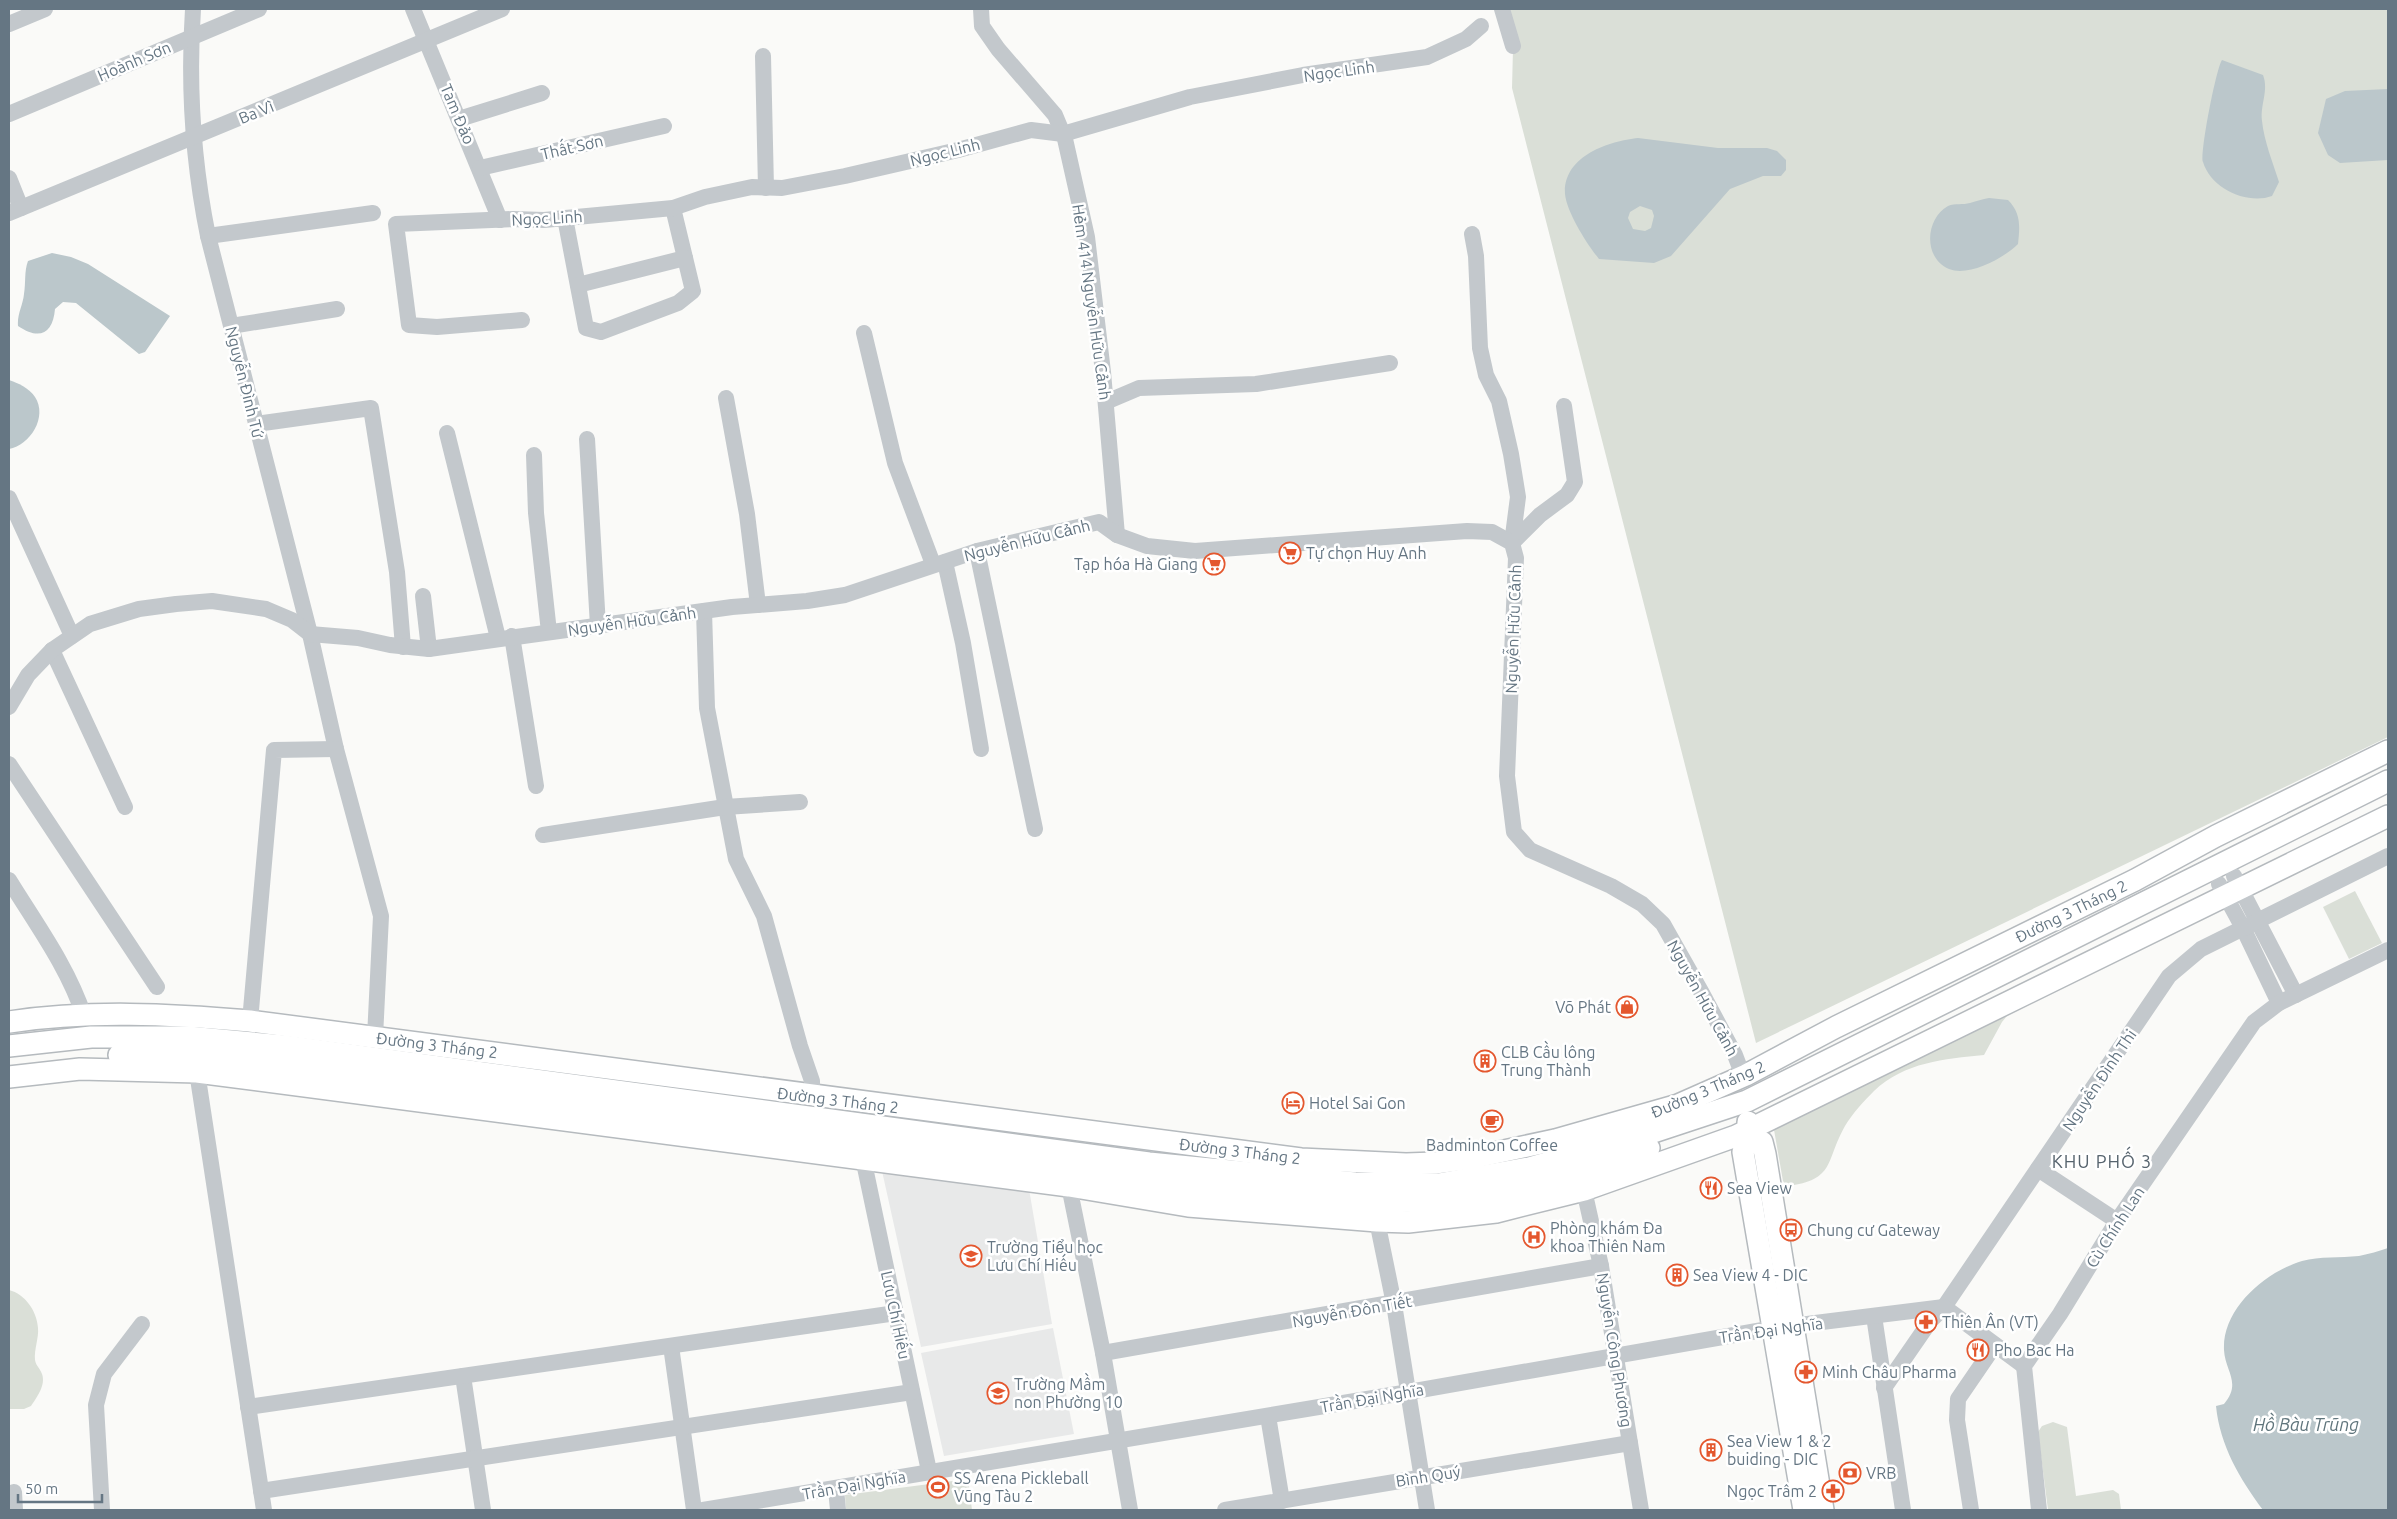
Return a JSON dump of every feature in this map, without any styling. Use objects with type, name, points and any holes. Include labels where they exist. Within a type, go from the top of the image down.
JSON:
[{"type":"main road","name":"Đường 3 Tháng 2","points":[[1635,1128],[2135,880],[2216,836],[2388,751]]},
{"type":"main road","name":"Đường 3 Tháng 2","points":[[1069,1179],[1143,1181],[1352,1202],[1445,1201],[1535,1186],[1747,1121],[2388,781]]},
{"type":"main road","name":"Đường 3 Tháng 2","points":[[2230,886],[2388,800]]},
{"type":"main road","name":"Đường 3 Tháng 2","points":[[9,1077],[80,1068],[197,1072],[862,1151],[1069,1179],[1188,1206],[1408,1222],[1496,1212],[1584,1190],[1747,1121],[2230,886],[2388,816]]},
{"type":"main road","name":"Đường 3 Tháng 2","points":[[9,1022],[84,1016],[178,1015],[250,1021],[1301,1160],[1406,1164],[1435,1163],[1473,1168]]},
{"type":"main road","name":"Đường 3 Tháng 2","points":[[9,1046],[91,1037],[188,1037],[284,1046],[1149,1163],[1355,1183],[1439,1184],[1473,1168],[1564,1148],[1635,1128],[1747,1121]]},
{"type":"main road","name":"Đường 3 Tháng 2","points":[[9,1064],[89,1056],[184,1054],[288,1066],[799,1143]]},
{"type":"main road","points":[[1743,1076],[1747,1121],[1762,1142],[1804,1510]]},
{"type":"main road","points":[[850,1122],[853,1102]]},
{"type":"main road","points":[[1783,1326],[1823,1510]]},
{"type":"street","points":[[9,24],[45,9]]},
{"type":"street","name":"Nguyễn Đình Tứ","points":[[193,9],[191,37],[194,138],[198,184],[208,236],[310,634],[336,749],[381,916],[375,1037]]},
{"type":"street","name":"Hoành Sơn","points":[[9,114],[258,9]]},
{"type":"street","name":"Tam Đảo","points":[[414,9],[500,220]]},
{"type":"street","name":"Ba Vì","points":[[15,211],[502,9]]},
{"type":"street","name":"Hẻm 414 Nguyễn Hữu Cảnh","points":[[981,9],[982,26],[998,49],[1055,115],[1063,134],[1087,237],[1106,402],[1116,535]]},
{"type":"street","points":[[1502,9],[1513,46]]},
{"type":"street","name":"Ngọc Linh","points":[[522,320],[437,327],[409,324],[396,224],[565,218],[673,208],[705,196],[752,187],[782,188],[845,176],[958,150],[1031,130],[1063,134],[1190,97],[1303,75],[1427,56],[1466,39],[1481,26]]},
{"type":"street","points":[[763,56],[766,188]]},
{"type":"street","points":[[459,119],[542,93]]},
{"type":"street","name":"Thất Sơn","points":[[480,168],[664,126]]},
{"type":"street","points":[[9,178],[15,211]]},
{"type":"street","points":[[565,218],[586,328],[601,332],[678,303],[694,291],[673,208]]},
{"type":"street","points":[[208,236],[373,213]]},
{"type":"street","points":[[1472,234],[1476,256],[1480,348],[1486,375],[1499,401],[1518,497],[1512,543]]},
{"type":"street","points":[[578,285],[685,258]]},
{"type":"street","points":[[231,326],[337,309]]},
{"type":"street","points":[[864,333],[894,464],[939,563],[963,643],[981,749]]},
{"type":"street","points":[[1106,402],[1139,388],[1256,384],[1390,363]]},
{"type":"street","points":[[726,398],[747,514],[758,605]]},
{"type":"street","points":[[1512,543],[1540,514],[1567,495],[1575,482],[1564,406]]},
{"type":"street","points":[[256,424],[371,408],[397,572],[403,646]]},
{"type":"street","points":[[446,433],[505,637],[536,786]]},
{"type":"street","points":[[587,439],[598,626]]},
{"type":"street","points":[[534,454],[536,513],[549,632]]},
{"type":"street","points":[[9,498],[72,636]]},
{"type":"street","name":"Nguyễn Hữu Cảnh","points":[[310,634],[358,638],[429,649],[704,611],[845,595],[977,551],[1099,522],[1116,535],[1147,546],[1195,551],[1467,531],[1492,532],[1512,543],[1516,558],[1507,776],[1514,832],[1530,850],[1611,886],[1642,904],[1662,924],[1735,1055],[1743,1076]]},
{"type":"street","points":[[977,551],[1035,829]]},
{"type":"street","points":[[423,596],[429,649]]},
{"type":"street","points":[[9,707],[28,674],[52,650],[90,624],[139,610],[212,601],[266,609],[292,620],[310,634]]},
{"type":"street","points":[[704,611],[707,708],[736,859],[764,916],[800,1046],[812,1080],[812,1096]]},
{"type":"street","points":[[52,650],[125,806]]},
{"type":"street","points":[[250,1021],[274,750],[336,749]]},
{"type":"street","points":[[9,764],[157,987]]},
{"type":"street","points":[[543,835],[725,807],[800,802]]},
{"type":"street","name":"Nguyễn Đình Thi","points":[[1884,1388],[1931,1320],[1944,1308],[2169,976],[2201,949],[2388,856]]},
{"type":"street","points":[[9,880],[63,968],[78,998],[84,1016]]},
{"type":"street","points":[[2230,886],[2258,920],[2296,995]]},
{"type":"street","points":[[2230,886],[2243,928],[2279,1004]]},
{"type":"street","name":"Cù Chính Lan","points":[[2024,1366],[2060,1314],[2117,1221],[2245,1032],[2262,1014],[2279,1004],[2388,950]]},
{"type":"street","points":[[197,1072],[264,1510]]},
{"type":"street","name":"Lưu Chí Hiếu","points":[[862,1151],[929,1471]]},
{"type":"street","points":[[2038,1169],[2117,1221]]},
{"type":"street","points":[[1069,1179],[1103,1353],[1130,1510]]},
{"type":"street","name":"Nguyễn Công Phương","points":[[1584,1190],[1601,1266],[1641,1510]]},
{"type":"street","points":[[1377,1221],[1394,1304],[1427,1510]]},
{"type":"street","name":"Nguyễn Đôn Tiết","points":[[1103,1353],[1394,1304],[1601,1266]]},
{"type":"street","points":[[1944,1308],[2024,1366],[2039,1510]]},
{"type":"street","name":"Trần Đại Nghĩa","points":[[703,1510],[1409,1392],[1783,1326],[1944,1308]]},
{"type":"street","points":[[248,1407],[896,1313]]},
{"type":"street","points":[[1874,1316],[1903,1510]]},
{"type":"street","points":[[102,1510],[96,1405],[104,1374],[142,1324]]},
{"type":"street","points":[[1970,1510],[1957,1420],[1958,1400],[1995,1345]]},
{"type":"street","points":[[671,1346],[694,1510]]},
{"type":"street","points":[[463,1376],[483,1510]]},
{"type":"street","points":[[261,1491],[912,1392]]},
{"type":"street","points":[[1268,1416],[1282,1501]]},
{"type":"street","name":"Bình Quý","points":[[1225,1510],[1630,1443]]},
{"type":"street","points":[[836,1489],[838,1510]]},
{"type":"street","points":[[14,1492],[14,1510]]},
{"type":"shaded area","points":[[1502,9],[2388,9],[2388,737],[1756,1043],[1512,88],[1513,49]]},
{"type":"shaded area","points":[[2355,891],[2382,943],[2349,959],[2323,907]]},
{"type":"shaded area","points":[[2024,995],[2002,1022],[1984,1055],[1954,1058],[1926,1064],[1912,1068],[1886,1081],[1866,1099],[1848,1121],[1822,1174],[1803,1183],[1787,1186],[1783,1181],[1773,1124]]},
{"type":"shaded area","name":"Trường Tiểu học Lưu Chí Hiếu","points":[[882,1171],[1029,1189],[1052,1324],[921,1347]]},
{"type":"shaded area","points":[[9,1290],[20,1295],[29,1304],[35,1315],[38,1328],[35,1360],[42,1374],[43,1382],[31,1406],[24,1409],[9,1409]]},
{"type":"shaded area","name":"Trường Mầm non Phường 10","points":[[1053,1328],[1074,1434],[944,1456],[921,1353]]},
{"type":"shaded area","points":[[2053,1422],[2067,1427],[2076,1496],[2113,1490],[2119,1494],[2121,1510],[2048,1510],[2038,1432],[2042,1426]]},
{"type":"shaded area","name":"SS Arena Pickleball Vũng Tàu 2","points":[[968,1479],[972,1510],[846,1510],[845,1495]]},
{"type":"water","points":[[2222,60],[2263,75],[2265,87],[2262,115],[2263,129],[2279,182],[2272,196],[2252,198],[2232,192],[2214,180],[2207,172],[2203,162],[2209,111]]},
{"type":"water","points":[[2388,89],[2388,160],[2340,163],[2328,155],[2318,133],[2326,99],[2345,91]]},
{"type":"water","points":[[1638,138],[1718,148],[1767,148],[1777,151],[1786,160],[1786,170],[1781,176],[1763,176],[1730,189],[1671,256],[1654,263],[1599,259],[1583,237],[1569,210],[1565,194],[1566,181],[1571,170],[1590,153],[1602,147]],"holes":[[[1640,206],[1652,210],[1654,216],[1651,228],[1645,231],[1633,229],[1628,218],[1630,212]]]},
{"type":"water","points":[[1989,198],[2008,200],[2012,205],[2019,220],[2018,244],[2004,255],[1976,268],[1957,271],[1941,264],[1931,248],[1930,238],[1931,229],[1940,212],[1951,205],[1967,204]]},
{"type":"water","points":[[52,253],[71,257],[88,264],[170,316],[145,352],[139,354],[76,303],[63,302],[55,309],[54,317],[48,329],[39,334],[26,331],[18,326],[28,261]]},
{"type":"water","points":[[9,380],[23,386],[33,394],[39,413],[35,429],[30,436],[24,442],[9,449]]},
{"type":"water","name":"Hồ Bàu Trũng","points":[[2388,1248],[2388,1510],[2263,1510],[2232,1461],[2218,1421],[2216,1406],[2224,1404],[2232,1390],[2231,1377],[2224,1350],[2225,1335],[2230,1320],[2248,1294],[2261,1283],[2288,1266],[2309,1259],[2359,1256]]},
{"type":"place","name":"Tự chọn Huy Anh","points":[[1290,553]]},
{"type":"place","name":"Tạp hóa Hà Giang","points":[[1214,564]]},
{"type":"place","name":"Võ Phát","points":[[1627,1007]]},
{"type":"place","name":"CLB Cầu lông Trung Thành","points":[[1485,1061]]},
{"type":"place","name":"Hotel Sai Gon","points":[[1293,1103]]},
{"type":"place","name":"Badminton Coffee","points":[[1492,1121]]},
{"type":"place","name":"Sea View","points":[[1711,1188]]},
{"type":"place","name":"Chung cư Gateway","points":[[1791,1230]]},
{"type":"place","name":"Phòng khám Đa khoa Thiên Nam","points":[[1534,1237]]},
{"type":"place","name":"Trường Tiểu học Lưu Chí Hiếu","points":[[971,1256]]},
{"type":"place","name":"Sea View 4 - DIC","points":[[1677,1275]]},
{"type":"place","name":"Thiên Ân (VT)","points":[[1926,1322]]},
{"type":"place","name":"Pho Bac Ha","points":[[1978,1350]]},
{"type":"place","name":"Minh Châu Pharma","points":[[1806,1372]]},
{"type":"place","name":"Trường Mầm non Phường 10","points":[[998,1393]]},
{"type":"place","name":"Sea View 1 & 2 buiding - DIC","points":[[1711,1450]]},
{"type":"place","name":"VRB","points":[[1850,1473]]},
{"type":"place","name":"SS Arena Pickleball Vũng Tàu 2","points":[[938,1487]]},
{"type":"place","name":"Ngọc Trâm 2","points":[[1833,1491]]},
{"type":"district","name":"KHU PHỐ 3","points":[[2102,1161]]}]
